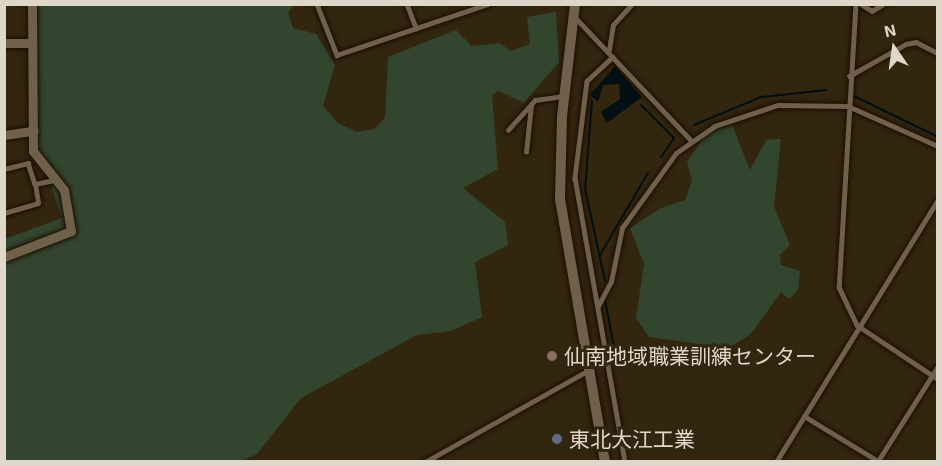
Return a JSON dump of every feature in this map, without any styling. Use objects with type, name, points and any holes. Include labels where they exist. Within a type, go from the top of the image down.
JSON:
[{"type":"street","points":[[4,257],[71,231],[64,190],[57,179],[35,156],[33,4]]},
{"type":"street","points":[[574,10],[564,96],[560,199],[605,462]]},
{"type":"street","points":[[4,43],[32,43]]},
{"type":"street","points":[[4,135],[34,131]]},
{"type":"lane","points":[[317,4],[337,55],[488,4]]},
{"type":"lane","points":[[407,4],[416,28]]},
{"type":"lane","points":[[609,50],[614,25],[632,4]]},
{"type":"lane","points":[[856,4],[849,76],[838,274],[843,300],[860,327],[938,379]]},
{"type":"lane","points":[[861,4],[872,10],[883,4]]},
{"type":"lane","points":[[574,10],[613,57],[691,140]]},
{"type":"lane","points":[[849,76],[906,44],[916,42],[938,53]]},
{"type":"lane","points":[[613,57],[587,81],[576,160],[625,462]]},
{"type":"lane","points":[[508,130],[531,105],[547,96],[564,96]]},
{"type":"lane","points":[[526,152],[531,105]]},
{"type":"lane","points":[[598,306],[611,282],[622,228],[665,166],[691,140],[778,105],[848,106],[938,146]]},
{"type":"lane","points":[[4,169],[28,163],[38,203],[4,213]]},
{"type":"lane","points":[[34,184],[57,179]]},
{"type":"lane","points":[[776,462],[938,200]]},
{"type":"lane","points":[[804,416],[878,461],[938,366]]},
{"type":"lane","points":[[424,462],[588,370]]},
{"type":"green space","points":[[34,5],[294,5],[288,13],[293,28],[316,34],[335,65],[323,106],[338,123],[357,132],[374,129],[385,118],[388,57],[456,30],[472,46],[499,43],[511,51],[530,44],[527,17],[556,12],[559,62],[524,103],[498,91],[492,95],[498,169],[463,188],[505,222],[508,245],[475,262],[482,317],[451,331],[417,335],[301,398],[257,454],[241,461],[5,462],[5,239],[62,218],[38,149]]},
{"type":"green space","points":[[732,125],[750,170],[766,140],[781,139],[774,207],[790,245],[780,255],[781,265],[800,271],[798,290],[789,299],[781,292],[751,334],[728,348],[649,337],[636,318],[644,264],[630,228],[661,208],[685,200],[692,181],[687,162],[707,133]]},
{"type":"shaded area","points":[[615,66],[642,97],[607,123],[601,112],[620,99],[619,84],[603,85],[598,102],[590,95]]},
{"type":"waterway","points":[[694,125],[761,97],[827,90]]},
{"type":"waterway","points":[[854,96],[938,137]]},
{"type":"waterway","points":[[592,101],[585,189],[605,281]]},
{"type":"waterway","points":[[641,105],[674,138],[661,157]]},
{"type":"waterway","points":[[600,255],[648,173]]},
{"type":"waterway","points":[[605,300],[616,357]]},
{"type":"place","name":"仙南地域職業訓練センター","points":[[552,356]]},
{"type":"place","name":"東北大江工業","points":[[557,439]]}]
